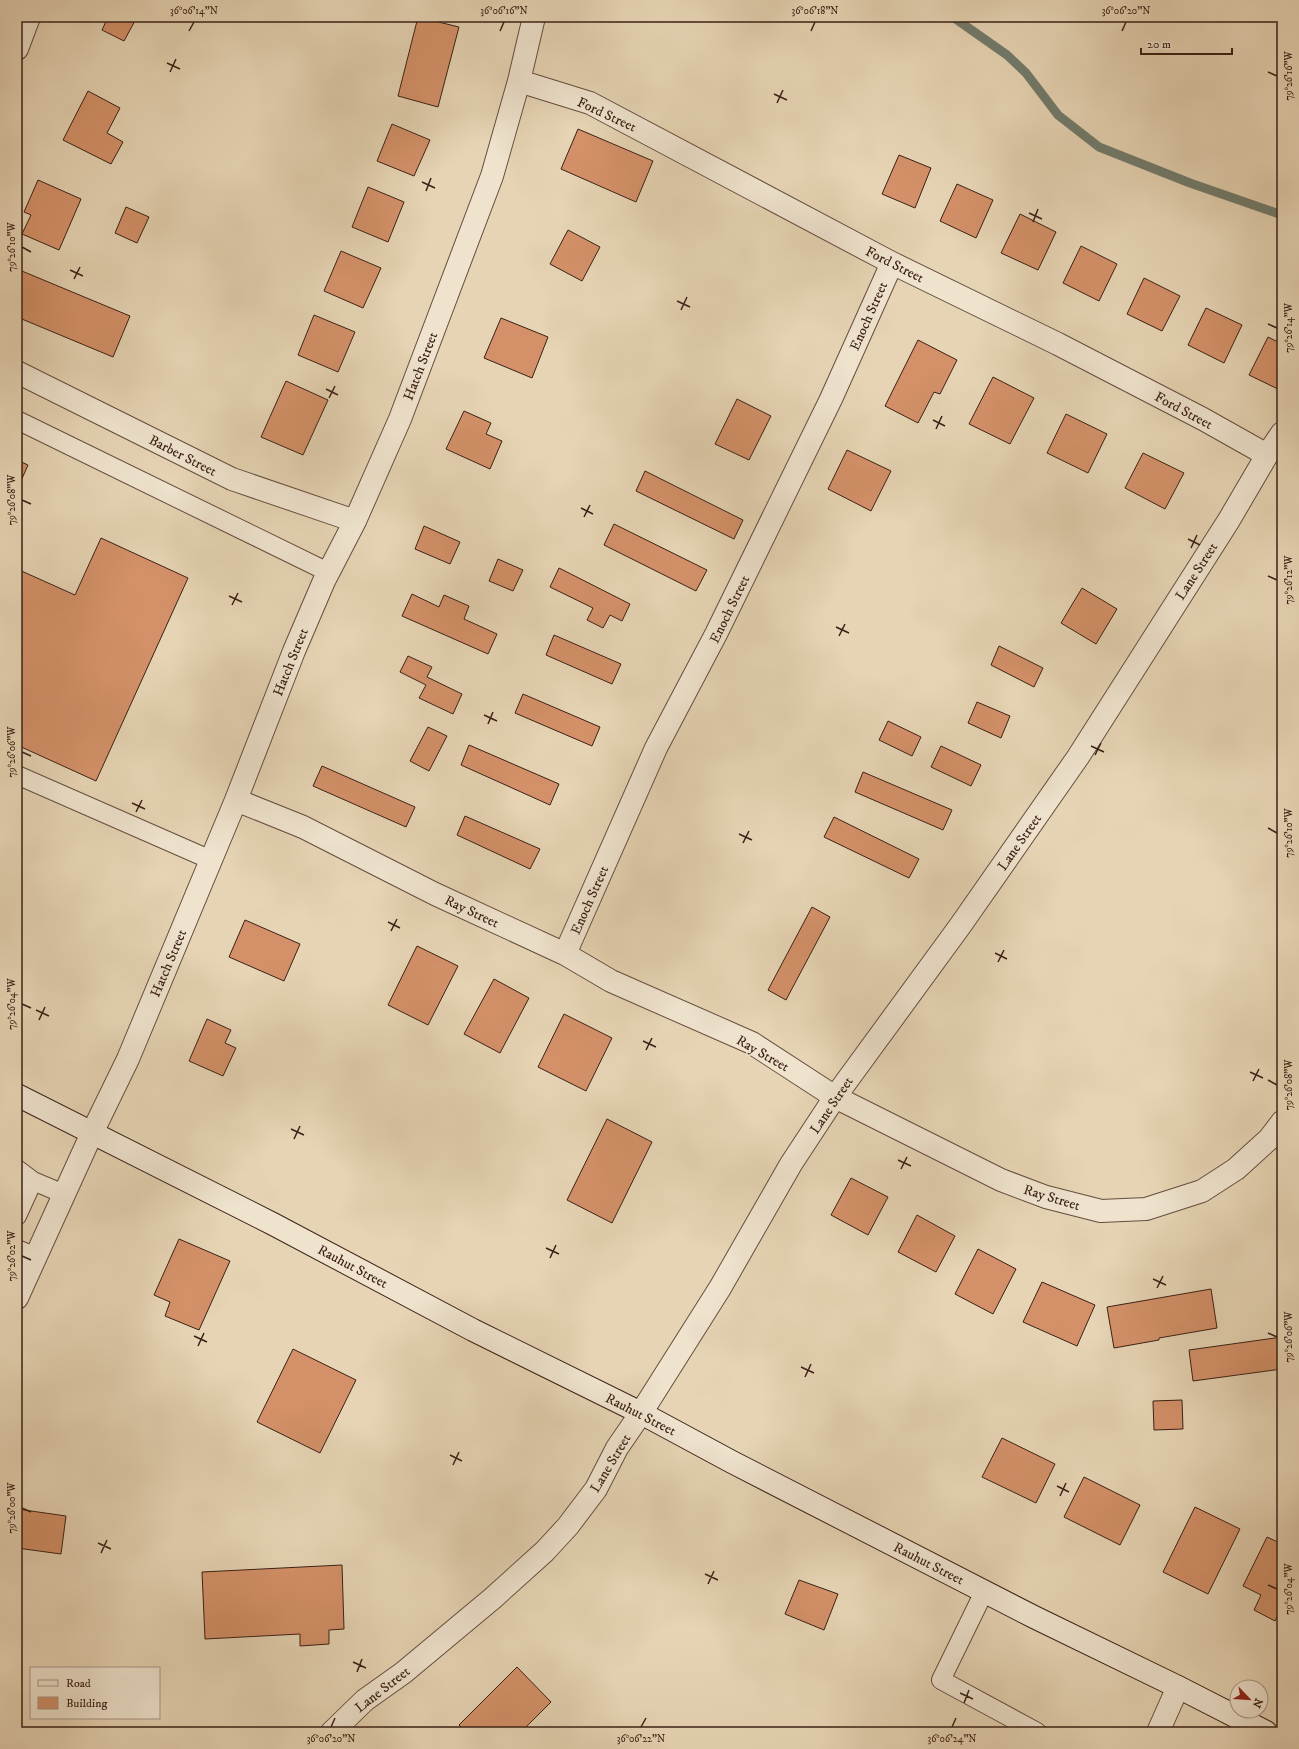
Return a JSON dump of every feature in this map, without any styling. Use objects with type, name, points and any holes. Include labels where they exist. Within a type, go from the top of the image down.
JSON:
[{"type":"street","points":[[17,49],[29,17]]},
{"type":"street","name":"Hatch Street","points":[[17,1298],[26,1253],[64,1194],[128,1059],[212,860],[294,651],[328,572],[355,521],[400,419],[492,176],[519,81],[534,17]]},
{"type":"street","name":"Ford Street","points":[[519,81],[590,103],[892,263],[1058,344],[1202,419],[1267,455]]},
{"type":"street","name":"Enoch Street","points":[[565,954],[656,748],[720,627],[831,399],[892,263]]},
{"type":"street","name":"Barber Street","points":[[17,372],[232,479],[355,521]]},
{"type":"street","name":"Lane Street","points":[[332,1732],[365,1700],[403,1673],[493,1598],[545,1551],[568,1526],[596,1489],[617,1448],[642,1413],[720,1288],[791,1164],[835,1097],[960,926],[1078,757],[1229,520],[1267,455],[1282,433]]},
{"type":"street","name":"Ray Street","points":[[236,800],[303,827],[435,894],[565,954],[611,981],[752,1043],[835,1097],[1001,1180],[1046,1197],[1101,1211],[1146,1209],[1202,1191],[1236,1169],[1269,1139],[1282,1122]]},
{"type":"street","name":"Rauhut Street","points":[[17,1095],[274,1224],[474,1330],[642,1413],[984,1592],[1266,1732]]},
{"type":"street","points":[[1158,1732],[1178,1687]]},
{"type":"lane","points":[[17,420],[328,572]]},
{"type":"lane","points":[[17,775],[212,860]]},
{"type":"lane","points":[[17,1169],[32,1181],[64,1194]]},
{"type":"lane","points":[[17,1216],[32,1181]]},
{"type":"lane","points":[[984,1592],[941,1680],[1037,1732]]},
{"type":"building","points":[[108,17],[137,17],[124,41],[102,30]]},
{"type":"building","points":[[418,17],[459,27],[438,107],[398,96]]},
{"type":"building","points":[[88,91],[120,108],[107,133],[123,142],[111,164],[63,140]]},
{"type":"building","points":[[392,124],[430,140],[414,176],[377,161]]},
{"type":"building","points":[[578,129],[653,161],[636,202],[561,169]]},
{"type":"building","points":[[899,155],[931,168],[915,208],[882,194]]},
{"type":"building","points":[[38,180],[81,199],[59,250],[22,234],[31,215],[24,212]]},
{"type":"building","points":[[957,184],[993,200],[976,238],[940,221]]},
{"type":"building","points":[[368,187],[404,202],[388,242],[352,227]]},
{"type":"building","points":[[126,207],[149,217],[137,243],[115,233]]},
{"type":"building","points":[[1020,214],[1056,232],[1038,270],[1001,253]]},
{"type":"building","points":[[568,230],[600,247],[582,281],[550,264]]},
{"type":"building","points":[[1081,246],[1117,264],[1099,301],[1063,283]]},
{"type":"building","points":[[341,251],[381,268],[363,308],[324,291]]},
{"type":"building","points":[[17,269],[130,316],[113,357],[17,317]]},
{"type":"building","points":[[1144,278],[1180,296],[1162,331],[1127,314]]},
{"type":"building","points":[[1206,308],[1242,325],[1224,363],[1188,345]]},
{"type":"building","points":[[314,315],[355,332],[338,372],[298,355]]},
{"type":"building","points":[[501,318],[548,337],[532,378],[484,358]]},
{"type":"building","points":[[1268,337],[1282,344],[1282,391],[1249,375]]},
{"type":"building","points":[[918,340],[957,360],[940,394],[934,392],[918,423],[885,406]]},
{"type":"building","points":[[993,377],[1034,398],[1010,444],[969,424]]},
{"type":"building","points":[[286,381],[328,400],[303,455],[261,437]]},
{"type":"building","points":[[737,399],[771,416],[749,460],[715,444]]},
{"type":"building","points":[[464,411],[491,423],[486,434],[502,441],[490,469],[446,449]]},
{"type":"building","points":[[1066,414],[1107,434],[1088,473],[1047,453]]},
{"type":"building","points":[[847,450],[891,471],[871,511],[828,489]]},
{"type":"building","points":[[1143,453],[1184,473],[1165,509],[1125,488]]},
{"type":"building","points":[[17,460],[28,465],[17,490]]},
{"type":"building","points":[[645,471],[743,520],[734,539],[636,491]]},
{"type":"building","points":[[614,524],[707,570],[696,591],[604,545]]},
{"type":"building","points":[[424,526],[460,542],[450,564],[415,549]]},
{"type":"building","points":[[101,538],[188,578],[96,781],[17,745],[17,569],[75,595]]},
{"type":"building","points":[[498,559],[523,570],[513,591],[489,581]]},
{"type":"building","points":[[559,568],[630,604],[622,621],[610,615],[603,628],[587,620],[593,608],[550,587]]},
{"type":"building","points":[[1082,588],[1117,609],[1096,644],[1061,623]]},
{"type":"building","points":[[412,594],[439,607],[444,595],[469,606],[464,619],[497,634],[488,654],[402,616]]},
{"type":"building","points":[[554,635],[621,664],[612,684],[546,655]]},
{"type":"building","points":[[999,646],[1043,668],[1034,687],[991,665]]},
{"type":"building","points":[[408,656],[432,667],[427,677],[462,694],[453,714],[419,698],[426,685],[400,672]]},
{"type":"building","points":[[523,694],[600,727],[592,746],[515,713]]},
{"type":"building","points":[[977,702],[1010,716],[1001,738],[968,723]]},
{"type":"building","points":[[888,721],[921,737],[912,756],[879,740]]},
{"type":"building","points":[[428,727],[447,736],[429,771],[410,761]]},
{"type":"building","points":[[469,745],[559,784],[550,805],[461,765]]},
{"type":"building","points":[[941,746],[981,765],[971,786],[931,767]]},
{"type":"building","points":[[322,766],[415,807],[406,827],[313,786]]},
{"type":"building","points":[[863,772],[952,810],[943,830],[855,792]]},
{"type":"building","points":[[465,816],[540,849],[530,869],[457,835]]},
{"type":"building","points":[[834,817],[919,859],[909,878],[824,837]]},
{"type":"building","points":[[812,907],[830,917],[786,1000],[768,990]]},
{"type":"building","points":[[245,920],[300,944],[284,981],[229,957]]},
{"type":"building","points":[[417,946],[458,966],[428,1025],[388,1005]]},
{"type":"building","points":[[494,979],[529,998],[500,1053],[464,1034]]},
{"type":"building","points":[[564,1014],[612,1038],[586,1091],[538,1067]]},
{"type":"building","points":[[207,1019],[231,1030],[225,1043],[236,1048],[223,1076],[189,1061]]},
{"type":"building","points":[[607,1119],[652,1142],[612,1223],[567,1200]]},
{"type":"building","points":[[851,1178],[888,1197],[868,1235],[831,1215]]},
{"type":"building","points":[[917,1215],[955,1236],[936,1272],[898,1252]]},
{"type":"building","points":[[179,1239],[230,1261],[199,1330],[165,1316],[170,1302],[154,1295]]},
{"type":"building","points":[[978,1249],[1016,1269],[993,1314],[955,1294]]},
{"type":"building","points":[[1042,1282],[1095,1305],[1077,1346],[1023,1322]]},
{"type":"building","points":[[1211,1289],[1217,1328],[1159,1338],[1159,1340],[1114,1348],[1107,1307]]},
{"type":"building","points":[[1282,1337],[1282,1369],[1193,1381],[1189,1350]]},
{"type":"building","points":[[293,1349],[356,1380],[320,1453],[257,1422]]},
{"type":"building","points":[[1182,1400],[1183,1429],[1154,1430],[1153,1401]]},
{"type":"building","points":[[1002,1438],[1055,1464],[1036,1503],[982,1477]]},
{"type":"building","points":[[1084,1477],[1140,1505],[1120,1545],[1064,1517]]},
{"type":"building","points":[[1195,1507],[1240,1529],[1208,1594],[1163,1572]]},
{"type":"building","points":[[17,1509],[66,1516],[61,1554],[17,1548]]},
{"type":"building","points":[[1267,1537],[1282,1544],[1282,1607],[1275,1621],[1254,1610],[1261,1595],[1243,1586]]},
{"type":"building","points":[[342,1565],[344,1629],[329,1630],[329,1644],[300,1646],[300,1634],[205,1639],[202,1572]]},
{"type":"building","points":[[799,1580],[838,1594],[824,1630],[785,1614]]},
{"type":"building","points":[[517,1667],[551,1702],[521,1732],[466,1732],[459,1725]]},
{"type":"waterway","points":[[953,17],[1007,55],[1026,73],[1058,115],[1099,147],[1190,183],[1282,215]]}]
